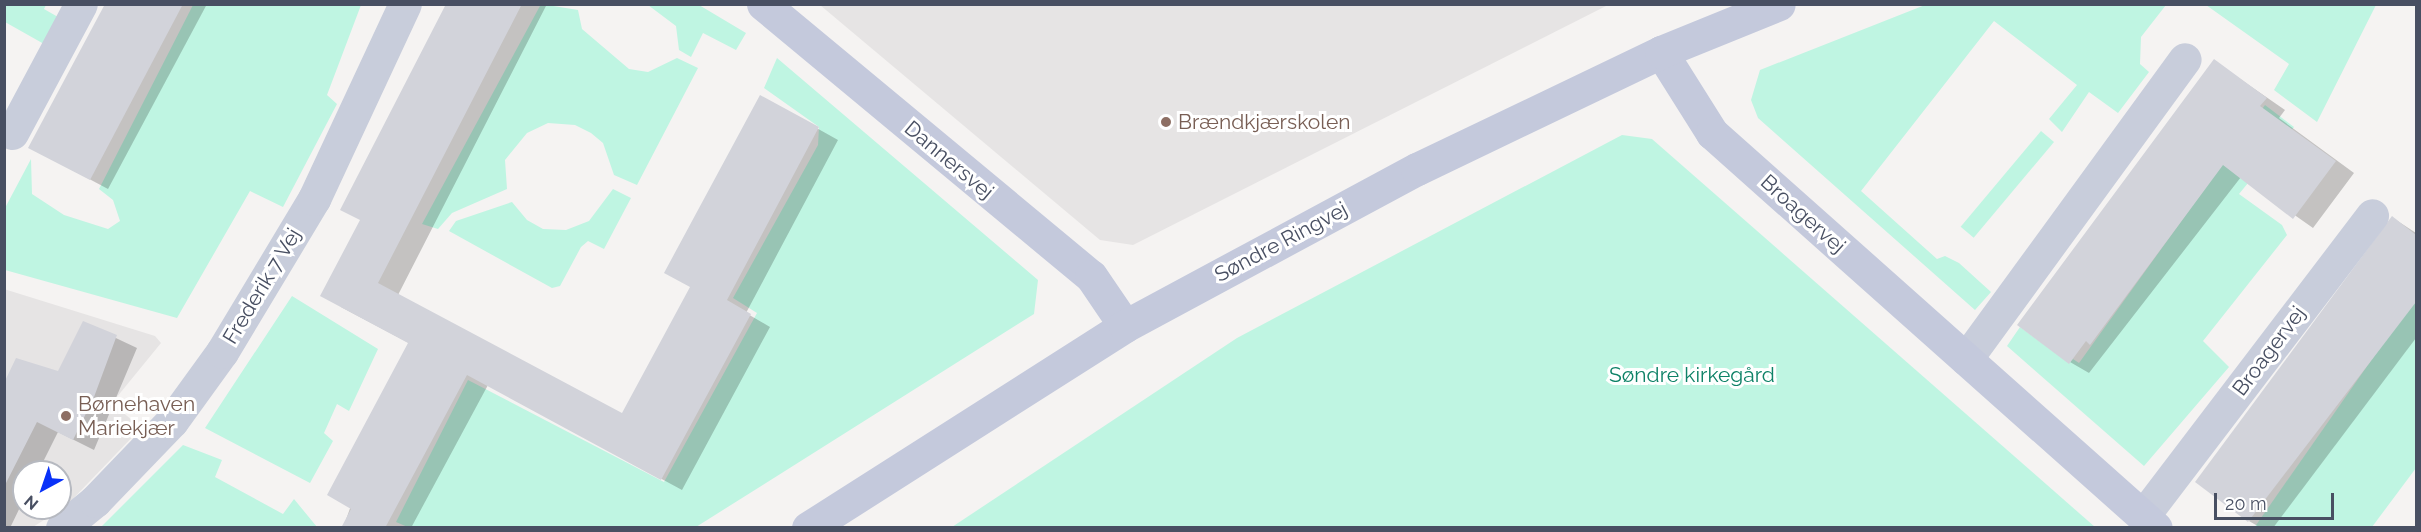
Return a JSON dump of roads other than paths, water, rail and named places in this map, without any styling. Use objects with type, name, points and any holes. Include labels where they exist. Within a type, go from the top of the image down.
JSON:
[{"type":"street","points":[[12,133],[81,4]]},
{"type":"street","name":"Frederik 7 Vej","points":[[62,528],[95,501],[172,421],[222,352],[314,199],[405,4]]},
{"type":"street","name":"Dannersvej","points":[[763,4],[1091,276],[1125,326]]},
{"type":"street","name":"Søndre Ringvej","points":[[808,528],[1125,326],[1417,169],[1661,52],[1779,4]]},
{"type":"street","name":"Broagervej","points":[[1661,52],[1712,133],[2150,522],[2372,215]]},
{"type":"street","points":[[1966,359],[2185,59]]},
{"type":"place","name":"Brændkjærskolen","points":[[1166,122]]},
{"type":"place","name":"Børnehaven Mariekjær","points":[[66,416]]},
{"type":"park label","name":"Søndre kirkegård","points":[[1692,375]]}]
